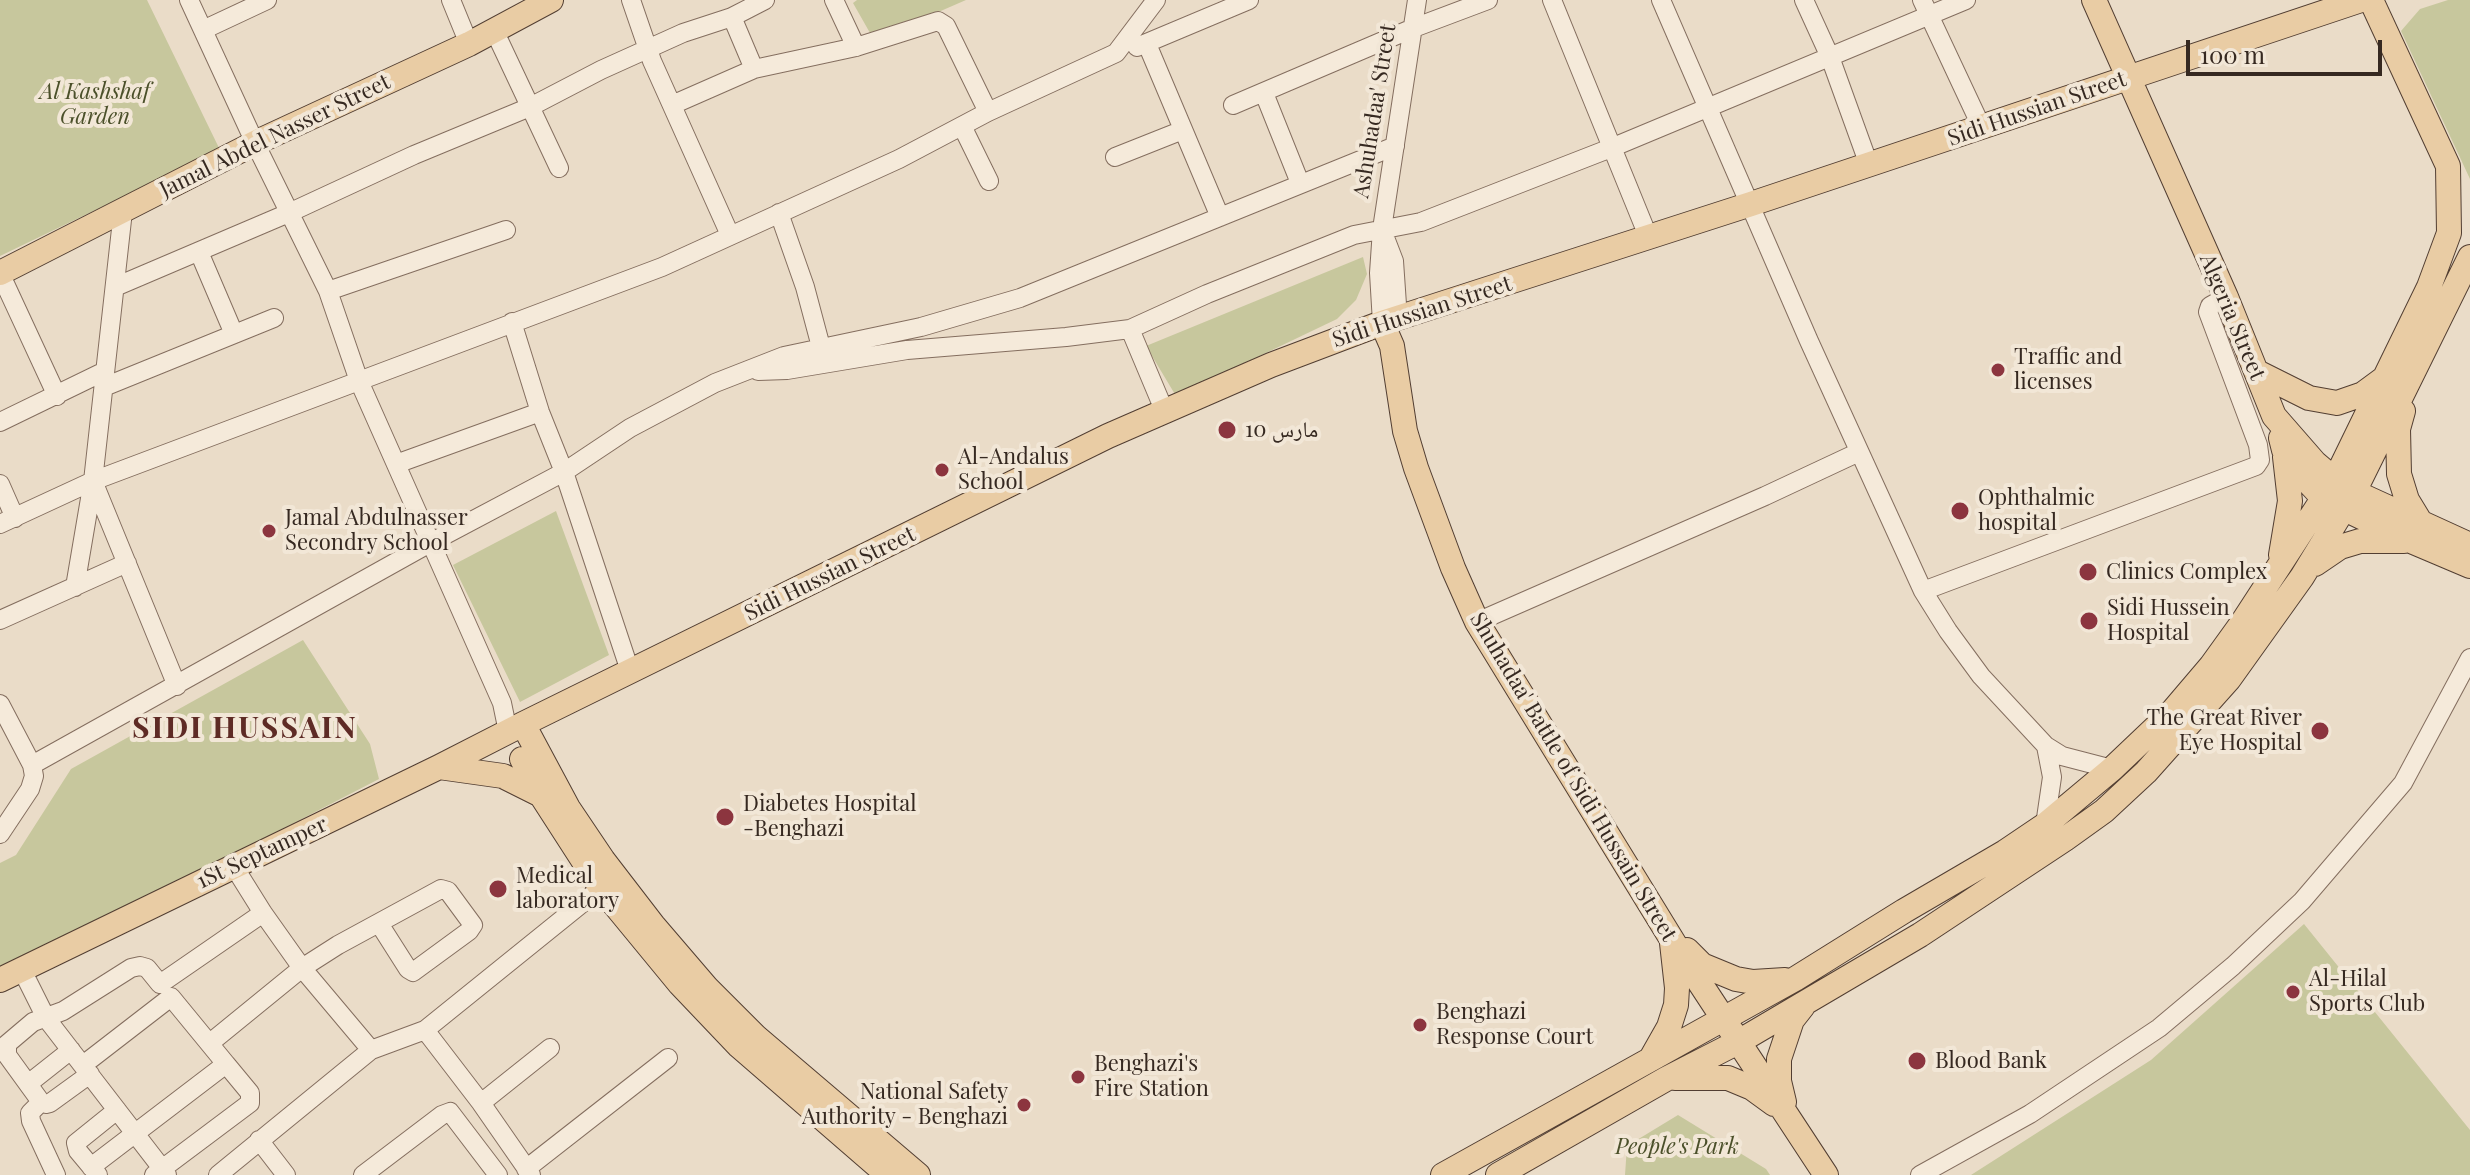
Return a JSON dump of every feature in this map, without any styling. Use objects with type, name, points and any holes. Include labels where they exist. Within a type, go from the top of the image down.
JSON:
[{"type":"main road","name":"Jamal Abdel Nasser Street","points":[[0,273],[255,143],[469,44],[550,0]]},
{"type":"main road","name":"Algeria Street","points":[[2094,0],[2226,297],[2274,416],[2339,495]]},
{"type":"main road","name":"Sidi Hussian Street","points":[[516,728],[1164,410],[1271,365],[1390,321],[1982,128],[2361,0]]},
{"type":"main road","points":[[2371,0],[2448,166],[2470,187]]},
{"type":"main road","points":[[2302,577],[2339,495],[2384,378],[2445,249],[2450,210],[2448,166]]},
{"type":"main road","points":[[1498,1175],[1666,1079],[1740,1041],[1801,989],[2045,825],[2112,769],[2171,713],[2211,666],[2278,567],[2339,495],[2411,380],[2470,257]]},
{"type":"main road","name":"Shuhadaa' Battle of Sidi Hussain Street","points":[[1390,321],[1405,431],[1453,568],[1477,622],[1677,948],[1826,1175]]},
{"type":"main road","points":[[2254,364],[2309,398],[2337,403],[2363,394],[2384,378]]},
{"type":"main road","points":[[2411,380],[2398,429],[2397,452],[2403,490],[2416,532]]},
{"type":"main road","points":[[2274,416],[2284,450],[2290,501],[2278,567]]},
{"type":"main road","points":[[2284,450],[2299,472],[2416,532],[2470,566]]},
{"type":"main road","points":[[1443,1175],[1724,1017],[1801,989],[1920,935],[2104,811],[2188,727],[2257,642],[2302,577],[2322,557],[2360,541],[2416,532],[2470,545]]},
{"type":"main road","points":[[554,708],[546,730],[545,784],[653,925],[707,988],[756,1037],[918,1175]]},
{"type":"main road","points":[[516,728],[601,888],[710,1018],[888,1175]]},
{"type":"main road","name":"1St Septamper","points":[[11,975],[516,728]]},
{"type":"main road","points":[[439,767],[545,784]]},
{"type":"main road","points":[[1670,933],[1702,965],[1717,973],[1801,989]]},
{"type":"main road","points":[[1652,1058],[1669,1027],[1676,1005],[1676,967],[1670,933]]},
{"type":"main road","points":[[1786,1113],[1779,1081],[1779,1059],[1801,989]]},
{"type":"main road","points":[[1666,1079],[1698,1076],[1728,1078],[1752,1088],[1786,1113]]},
{"type":"street","points":[[189,0],[328,291],[359,381],[502,703],[516,728]]},
{"type":"street","points":[[203,30],[267,0]]},
{"type":"street","points":[[451,0],[469,44]]},
{"type":"street","points":[[631,0],[648,49],[730,235]]},
{"type":"street","points":[[115,287],[530,107],[601,70],[683,33],[732,17],[765,0]]},
{"type":"street","points":[[834,0],[856,47]]},
{"type":"street","points":[[0,484],[7,521],[93,481],[662,267],[899,159],[988,112],[1116,53],[1147,44],[1249,0]]},
{"type":"street","name":"Ashuhadaa' Street","points":[[1382,229],[1417,0]]},
{"type":"street","points":[[1233,105],[1411,29],[1488,0]]},
{"type":"street","points":[[1552,0],[1648,236]]},
{"type":"street","points":[[1661,0],[1923,591],[1981,676],[2046,746],[2062,756],[2112,769]]},
{"type":"street","points":[[1804,0],[1830,57],[1869,165]]},
{"type":"street","points":[[739,373],[787,370],[907,350],[1130,329],[1221,288],[1354,235],[1421,222],[1611,148],[1830,57],[1926,8],[1966,0]]},
{"type":"street","points":[[1116,53],[1147,3]]},
{"type":"street","points":[[1926,8],[1982,128]]},
{"type":"street","points":[[732,17],[754,69]]},
{"type":"street","points":[[672,105],[754,69],[856,47],[942,22],[988,112]]},
{"type":"street","points":[[494,30],[559,168]]},
{"type":"street","points":[[1147,44],[1220,217]]},
{"type":"street","points":[[1264,93],[1300,183]]},
{"type":"street","points":[[962,126],[989,181]]},
{"type":"street","points":[[1115,157],[1183,130]]},
{"type":"street","points":[[32,765],[430,543],[564,472],[630,428],[715,383],[784,356],[921,327],[1020,298],[1395,146]]},
{"type":"street","points":[[75,587],[93,481],[123,211]]},
{"type":"street","points":[[779,213],[805,287],[821,347]]},
{"type":"street","name":"Shuhadaa' Battle of Sidi Hussain Street","points":[[1382,229],[1379,273],[1390,321]]},
{"type":"street","points":[[328,291],[506,230]]},
{"type":"street","points":[[199,252],[234,334]]},
{"type":"street","points":[[0,273],[57,396]]},
{"type":"street","points":[[1923,591],[2256,466],[2260,460],[2258,445],[2208,312],[2210,306],[2226,297]]},
{"type":"street","points":[[0,422],[57,396],[274,318]]},
{"type":"street","points":[[512,322],[630,671]]},
{"type":"street","points":[[1130,329],[1164,410]]},
{"type":"street","points":[[2225,362],[2254,364]]},
{"type":"street","points":[[396,464],[540,412]]},
{"type":"street","points":[[1477,622],[1859,452]]},
{"type":"street","points":[[93,481],[177,686]]},
{"type":"street","points":[[0,620],[127,563]]},
{"type":"street","points":[[1920,1175],[2030,1114],[2159,1028],[2279,922],[2321,879],[2403,783],[2470,658]]},
{"type":"street","points":[[0,704],[32,765],[34,776],[30,789],[2,827]]},
{"type":"street","points":[[2045,825],[2052,777],[2046,746]]},
{"type":"street","points":[[233,865],[302,968],[371,1050]]},
{"type":"street","points":[[218,1175],[371,1050],[425,1030],[601,888]]},
{"type":"street","points":[[210,1043],[302,968],[338,945],[443,889],[448,891],[473,925],[413,972],[380,925]]},
{"type":"street","points":[[11,975],[46,1018],[81,1063],[117,1110],[161,1173],[250,1103],[250,1093],[210,1043],[166,990],[147,968],[131,968],[63,1011],[46,1018],[33,1022],[5,1049],[41,1102],[50,1103],[81,1063],[166,990],[263,913]]},
{"type":"street","points":[[425,1030],[481,1103],[528,1172],[668,1058]]},
{"type":"street","points":[[481,1103],[550,1048]]},
{"type":"street","points":[[28,1084],[81,1063]]},
{"type":"street","points":[[117,1110],[76,1143],[78,1151],[94,1171],[134,1133],[226,1064]]},
{"type":"street","points":[[41,1102],[30,1113],[31,1121],[56,1175]]},
{"type":"street","points":[[363,1175],[450,1112],[498,1175]]},
{"type":"street","points":[[259,1140],[286,1175]]},
{"type":"green space","name":"Al Kashshaf Garden","points":[[0,0],[147,0],[220,150],[0,256]]},
{"type":"green space","points":[[857,0],[966,0],[874,40],[853,3]]},
{"type":"green space","points":[[2448,0],[2470,0],[2470,179],[2401,31],[2420,9]]},
{"type":"green space","points":[[1363,257],[1367,274],[1356,300],[1337,319],[1176,396],[1146,346]]},
{"type":"green space","points":[[556,511],[609,655],[520,702],[453,565]]},
{"type":"green space","points":[[303,640],[370,744],[379,779],[0,975],[0,863],[16,855],[71,769]]},
{"type":"green space","name":"Al-Hilal Sports Club","points":[[2304,924],[2470,1130],[2470,1175],[1971,1175],[2151,1060]]},
{"type":"green space","name":"People's Park","points":[[1678,1115],[1766,1169],[1770,1175],[1625,1175],[1627,1146]]},
{"type":"place","name":"Traffic and licenses","points":[[1998,370]]},
{"type":"place","name":"10 مارس","points":[[1227,430]]},
{"type":"place","name":"Al-Andalus School","points":[[942,470]]},
{"type":"place","name":"Ophthalmic hospital","points":[[1960,511]]},
{"type":"place","name":"Jamal Abdulnasser Secondry School","points":[[269,531]]},
{"type":"place","name":"Clinics Complex","points":[[2088,572]]},
{"type":"place","name":"Sidi Hussein Hospital","points":[[2089,621]]},
{"type":"place","name":"The Great River Eye Hospital","points":[[2320,731]]},
{"type":"place","name":"Diabetes Hospital -Benghazi","points":[[725,817]]},
{"type":"place","name":"Medical laboratory","points":[[498,889]]},
{"type":"place","name":"Al-Hilal Sports Club","points":[[2293,992]]},
{"type":"place","name":"Benghazi Response Court","points":[[1420,1025]]},
{"type":"place","name":"Blood Bank","points":[[1917,1061]]},
{"type":"place","name":"Benghazi's Fire Station","points":[[1078,1077]]},
{"type":"place","name":"National Safety Authority - Benghazi","points":[[1024,1105]]},
{"type":"district","name":"SIDI HUSSAIN","points":[[245,729]]}]
